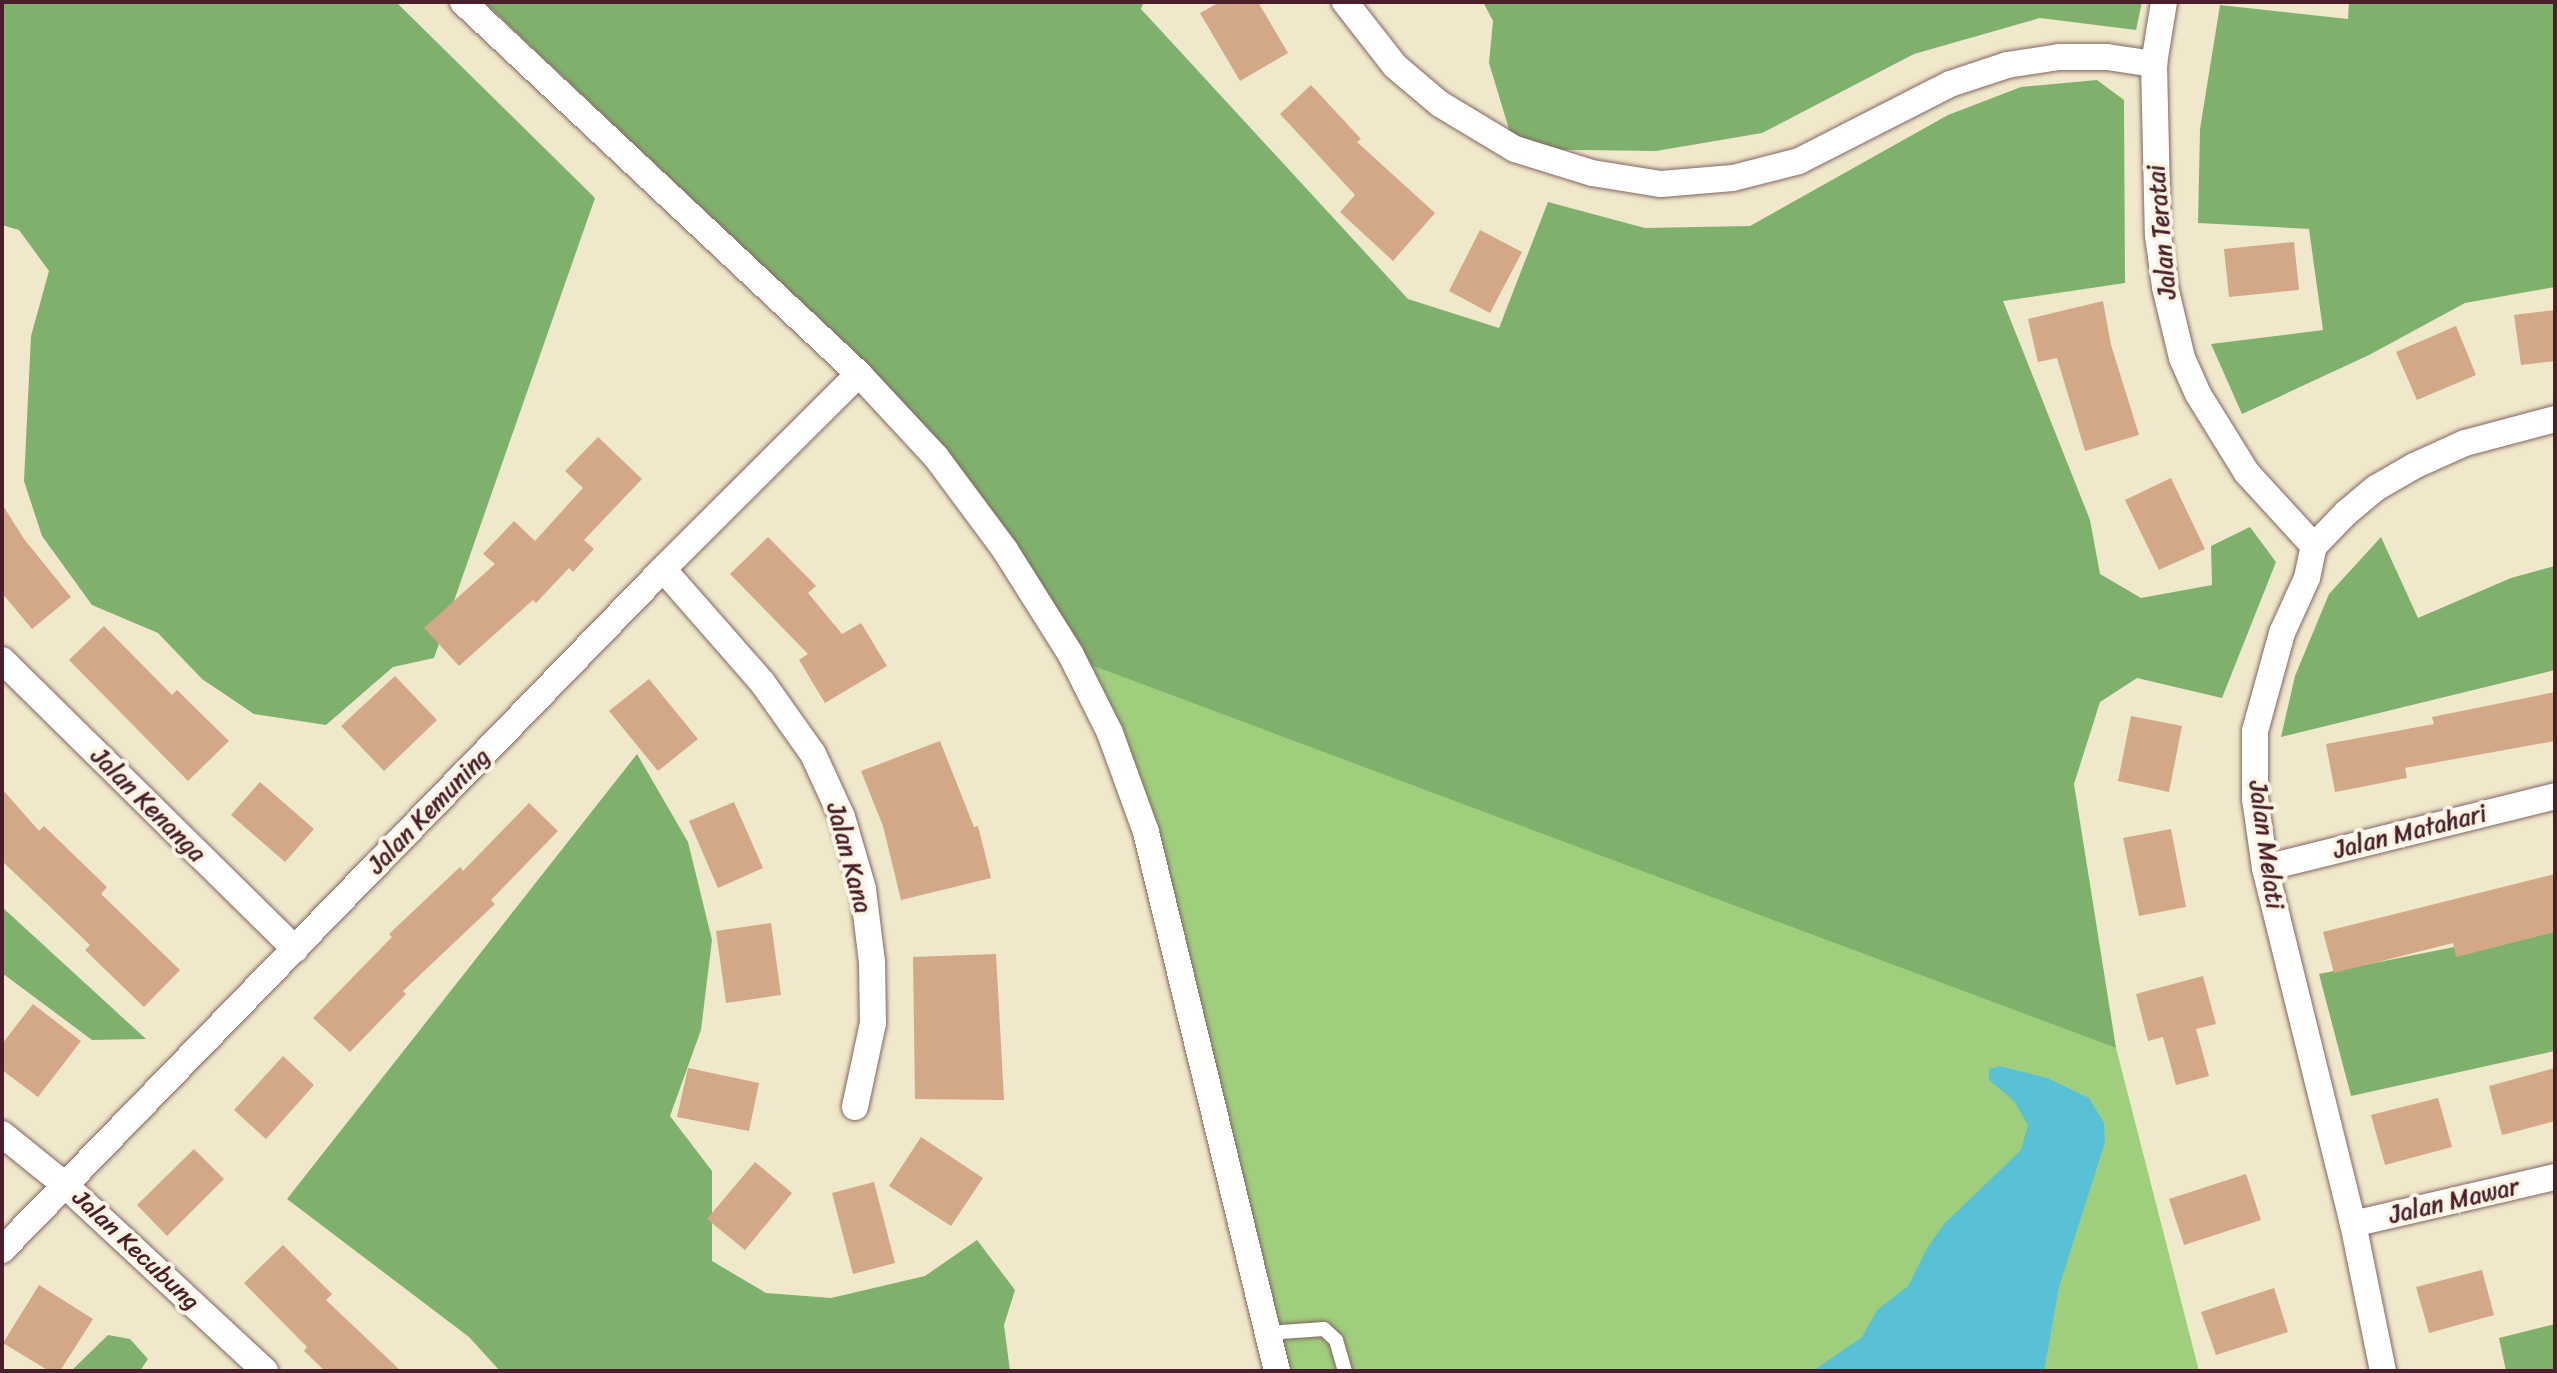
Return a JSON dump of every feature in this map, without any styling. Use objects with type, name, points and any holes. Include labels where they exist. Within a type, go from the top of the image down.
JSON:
[{"type":"street","points":[[463,2],[859,374],[936,457],[1005,550],[1071,655],[1110,733],[1146,832],[1277,1371]]},
{"type":"street","points":[[1345,2],[1395,66],[1440,104],[1515,149],[1592,173],[1661,184],[1733,178],[1799,161],[1950,84],[2007,65],[2075,57],[2107,57],[2154,64]]},
{"type":"street","name":"Jalan Teratai","points":[[2164,2],[2154,64],[2158,235],[2165,287],[2182,358],[2198,394],[2247,473],[2314,546]]},
{"type":"street","name":"Jalan Kemuning","points":[[2,1250],[663,569],[859,374]]},
{"type":"street","points":[[2314,546],[2376,488],[2414,466],[2465,443],[2555,419]]},
{"type":"street","name":"Jalan Melati","points":[[2314,546],[2307,578],[2282,633],[2255,731],[2255,799],[2265,868],[2353,1224],[2383,1371]]},
{"type":"street","name":"Jalan Kana","points":[[663,569],[762,682],[813,754],[842,817],[863,889],[872,962],[873,1023],[855,1107]]},
{"type":"street","name":"Jalan Kenanga","points":[[2,660],[295,949]]},
{"type":"street","name":"Jalan Matahari","points":[[2265,868],[2555,796]]},
{"type":"street","name":"Jalan Kecubung","points":[[2,1134],[65,1185],[265,1371]]},
{"type":"street","name":"Jalan Mawar","points":[[2353,1224],[2555,1177]]},
{"type":"lane","points":[[1267,1333],[1324,1329],[1336,1340],[1345,1371]]},
{"type":"green space","points":[[2,2],[396,2],[595,198],[434,658],[393,667],[326,725],[254,714],[202,679],[158,633],[92,605],[42,536],[24,481],[31,336],[49,271],[19,230],[2,225]]},
{"type":"green space","points":[[484,2],[1144,2],[1141,9],[1408,299],[1499,328],[1548,202],[1645,228],[1750,226],[1948,115],[2021,87],[2097,80],[2124,100],[2125,283],[2003,301],[2090,520],[2100,574],[2141,598],[2212,585],[2211,546],[2250,527],[2276,562],[2222,698],[2137,678],[2100,702],[2074,784],[2116,1048],[1083,662],[937,442],[869,366]]},
{"type":"green space","points":[[1483,2],[2142,2],[2136,30],[2040,18],[1914,54],[1762,133],[1656,151],[1515,149],[1489,63],[1493,21]]},
{"type":"green space","points":[[2349,2],[2555,2],[2555,287],[2465,303],[2369,355],[2242,414],[2211,344],[2323,330],[2309,229],[2198,223],[2200,129],[2220,5],[2348,19]]},
{"type":"green space","points":[[2381,537],[2418,618],[2511,578],[2555,566],[2555,670],[2281,737],[2295,676],[2329,594]]},
{"type":"green space","points":[[1096,658],[2116,1048],[2199,1371],[1281,1371],[1115,730],[1083,662]]},
{"type":"green space","points":[[637,754],[688,842],[712,940],[701,1030],[670,1116],[712,1171],[712,1261],[766,1293],[831,1298],[925,1276],[977,1240],[1015,1290],[1004,1325],[1010,1371],[500,1371],[469,1337],[287,1199]]},
{"type":"green space","points":[[2,907],[146,1039],[92,1040],[2,973]]},
{"type":"green space","points":[[2555,927],[2555,1051],[2351,1096],[2319,974]]},
{"type":"green space","points":[[2555,1324],[2555,1371],[2506,1371],[2499,1338]]},
{"type":"green space","points":[[108,1335],[130,1339],[148,1359],[140,1371],[71,1371]]},
{"type":"water","points":[[2000,1066],[2047,1078],[2089,1098],[2104,1123],[2105,1142],[2059,1287],[2044,1371],[1813,1371],[1862,1337],[1877,1310],[1908,1286],[1927,1248],[1944,1224],[2021,1150],[2028,1125],[2014,1101],[1989,1080],[1989,1069]]},
{"type":"building","points":[[1220,2],[1258,2],[1288,53],[1240,81],[1200,13]]},
{"type":"building","points":[[1311,85],[1361,139],[1357,142],[1435,213],[1393,261],[1340,212],[1355,195],[1280,114]]},
{"type":"building","points":[[1480,230],[1522,252],[1490,313],[1449,291]]},
{"type":"building","points":[[2294,242],[2299,290],[2229,297],[2224,249]]},
{"type":"building","points":[[2103,301],[2111,345],[2139,435],[2085,451],[2057,358],[2038,362],[2028,319]]},
{"type":"building","points":[[2555,310],[2555,361],[2521,365],[2514,315]]},
{"type":"building","points":[[2456,326],[2476,375],[2417,400],[2396,352]]},
{"type":"building","points":[[598,437],[642,479],[584,540],[594,549],[573,572],[569,568],[536,603],[533,600],[459,666],[424,628],[495,564],[483,554],[514,521],[535,541],[583,488],[565,471]]},
{"type":"building","points":[[2171,478],[2205,549],[2159,570],[2125,500]]},
{"type":"building","points":[[2,504],[24,539],[71,597],[32,629],[2,593]]},
{"type":"building","points":[[768,537],[816,586],[808,593],[842,634],[861,623],[887,666],[825,703],[799,660],[808,654],[730,574]]},
{"type":"building","points":[[104,626],[172,695],[177,690],[229,741],[188,781],[69,660]]},
{"type":"building","points":[[395,676],[437,720],[384,771],[341,726]]},
{"type":"building","points":[[649,679],[698,739],[658,771],[609,711]]},
{"type":"building","points":[[2555,692],[2555,741],[2405,768],[2407,778],[2335,792],[2326,744],[2434,724],[2432,717]]},
{"type":"building","points":[[2131,716],[2182,726],[2169,792],[2118,781]]},
{"type":"building","points":[[940,741],[974,827],[978,826],[991,878],[901,900],[883,826],[861,771]]},
{"type":"building","points":[[260,782],[314,829],[285,862],[231,815]]},
{"type":"building","points":[[2,789],[39,831],[44,826],[107,887],[101,894],[180,970],[144,1007],[85,950],[90,945],[2,861]]},
{"type":"building","points":[[734,802],[763,868],[718,888],[689,821]]},
{"type":"building","points":[[529,803],[558,831],[491,900],[495,904],[403,991],[406,994],[350,1052],[313,1018],[392,937],[389,934],[460,867],[463,871]]},
{"type":"building","points":[[2171,829],[2186,907],[2139,916],[2123,838]]},
{"type":"building","points":[[2555,874],[2555,932],[2456,957],[2453,943],[2334,973],[2323,932]]},
{"type":"building","points":[[771,923],[781,995],[726,1003],[716,931]]},
{"type":"building","points":[[996,954],[1004,1100],[915,1099],[913,957]]},
{"type":"building","points":[[2203,976],[2216,1024],[2196,1029],[2209,1076],[2176,1085],[2163,1037],[2148,1041],[2136,994]]},
{"type":"building","points":[[33,1004],[81,1041],[38,1097],[2,1070],[2,1044]]},
{"type":"building","points":[[283,1056],[314,1085],[266,1139],[234,1110]]},
{"type":"building","points":[[688,1068],[759,1083],[749,1131],[677,1117]]},
{"type":"building","points":[[2555,1068],[2555,1121],[2502,1135],[2489,1086]]},
{"type":"building","points":[[2438,1098],[2452,1147],[2385,1165],[2371,1115]]},
{"type":"building","points":[[921,1137],[983,1178],[951,1226],[889,1186]]},
{"type":"building","points":[[194,1149],[224,1179],[167,1236],[137,1205]]},
{"type":"building","points":[[755,1162],[792,1193],[745,1250],[707,1219]]},
{"type":"building","points":[[2246,1174],[2261,1220],[2184,1245],[2169,1199]]},
{"type":"building","points":[[874,1182],[895,1263],[853,1274],[832,1193]]},
{"type":"building","points":[[283,1245],[332,1294],[326,1300],[401,1371],[325,1371],[304,1351],[307,1347],[244,1283]]},
{"type":"building","points":[[2482,1270],[2494,1315],[2429,1333],[2416,1287]]},
{"type":"building","points":[[39,1285],[93,1319],[60,1371],[49,1371],[3,1343]]},
{"type":"building","points":[[2274,1288],[2288,1332],[2216,1355],[2201,1312]]}]
